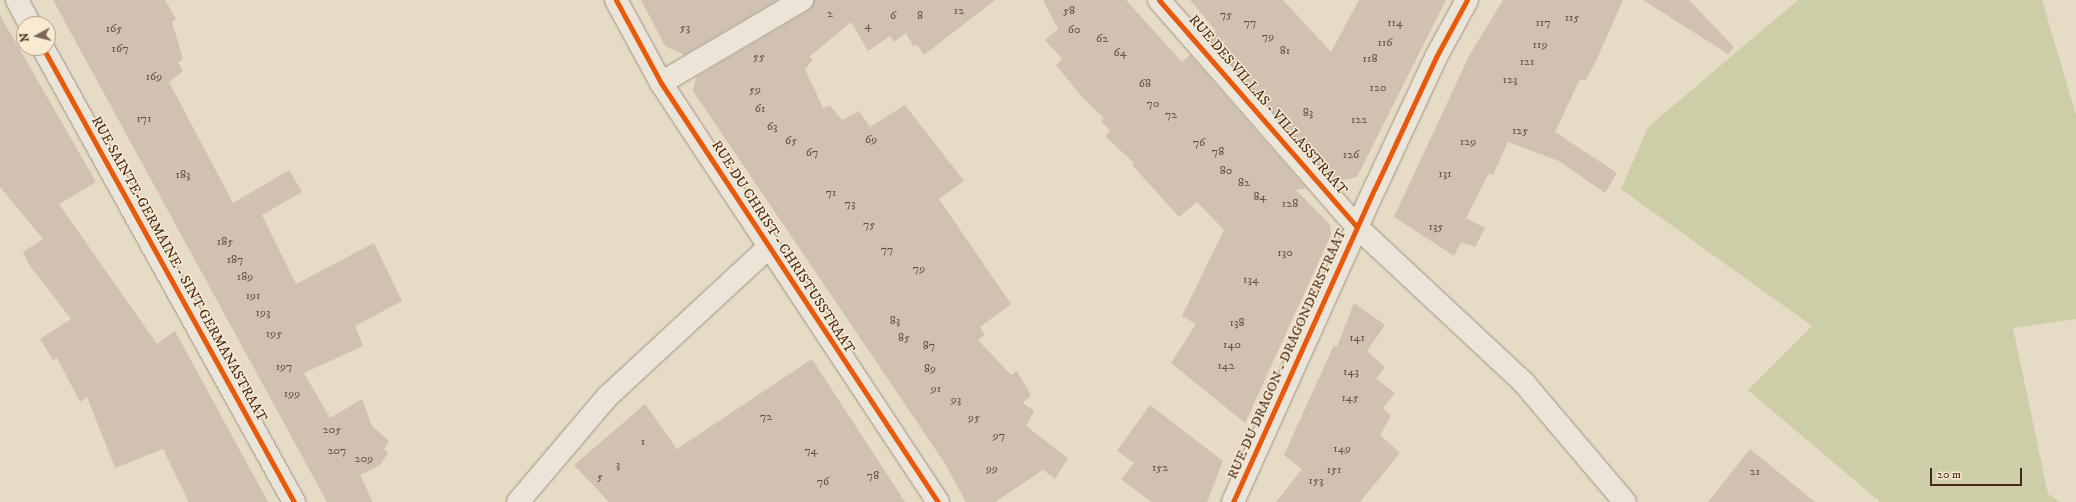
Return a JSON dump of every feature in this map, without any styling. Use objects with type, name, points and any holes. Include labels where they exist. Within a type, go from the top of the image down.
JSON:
[{"type":"street","points":[[17,0],[26,16]]},
{"type":"street","name":"RUE DU CHRIST - CHRISTUSSTRAAT","points":[[616,0],[661,83],[938,502]]},
{"type":"street","points":[[661,83],[802,0]]},
{"type":"street","name":"RUE DES VILLAS - VILLASSTRAAT","points":[[1159,0],[1357,227],[1524,384],[1626,502]]},
{"type":"street","name":"RUE DU DRAGON - DRAGONDERSTRAAT","points":[[1233,502],[1357,227],[1436,57],[1467,0]]},
{"type":"street","name":"RUE SAINTE-GERMAINE - SINT GERMANASTRAAT","points":[[47,56],[294,502]]},
{"type":"street","points":[[518,502],[607,397],[769,247]]},
{"type":"green space","points":[[1798,0],[2042,0],[2076,115],[2076,319],[2013,328],[2048,494],[2060,502],[1880,502],[1748,390],[1812,326],[1621,189],[1648,127]]},
{"type":"building","points":[[53,0],[165,0],[176,19],[172,22],[183,59],[178,63],[183,71],[169,82],[233,203],[289,170],[302,192],[262,215],[296,284],[374,243],[402,301],[355,326],[363,346],[304,373],[330,418],[362,399],[372,426],[389,441],[384,449],[388,453],[380,465],[360,475],[373,502],[327,502]]},
{"type":"building","points":[[641,0],[777,0],[684,55],[665,46]]},
{"type":"building","points":[[814,0],[995,0],[924,55],[917,45],[913,46],[906,33],[894,42],[890,36],[868,51],[851,22],[809,57],[813,60],[805,69],[823,108],[830,105],[842,120],[859,111],[870,127],[905,105],[964,181],[939,199],[1011,304],[980,327],[985,335],[978,340],[1011,375],[1017,371],[1031,395],[1023,403],[1034,411],[1026,426],[1068,458],[1055,479],[1043,470],[995,502],[966,502],[944,462],[693,91],[696,77],[808,11]]},
{"type":"building","points":[[1043,0],[1126,0],[1182,62],[1190,55],[1306,188],[1296,190],[1330,225],[1331,235],[1245,423],[1171,363],[1196,324],[1182,316],[1224,230],[1197,202],[1179,217],[1132,165],[1134,163],[1105,136],[1110,131],[1101,121],[1104,118],[1082,97],[1056,65],[1062,59],[1045,40],[1058,29]]},
{"type":"building","points":[[1190,0],[1283,0],[1331,52],[1359,0],[1446,0],[1357,177],[1334,182],[1208,38],[1216,31]]},
{"type":"building","points":[[1503,0],[1623,0],[1595,63],[1585,81],[1580,79],[1555,132],[1617,173],[1605,193],[1559,161],[1508,142],[1493,175],[1489,173],[1466,218],[1485,228],[1475,247],[1461,242],[1454,256],[1394,217],[1469,56]]},
{"type":"building","points":[[1643,0],[1689,0],[1734,47],[1728,54]]},
{"type":"building","points":[[0,15],[16,43],[16,56],[24,56],[96,182],[59,204],[157,344],[175,331],[268,502],[189,502],[163,449],[115,468],[87,397],[80,402],[57,358],[53,360],[40,339],[71,319],[30,266],[23,252],[43,239],[0,187]]},
{"type":"building","points":[[1354,303],[1385,325],[1367,351],[1385,367],[1376,379],[1395,393],[1383,408],[1391,416],[1380,435],[1400,453],[1360,502],[1276,502],[1302,469],[1284,455],[1334,345],[1337,347]]},
{"type":"building","points":[[812,359],[905,502],[609,502],[574,465],[645,404],[677,449]]},
{"type":"building","points":[[1150,405],[1223,461],[1207,502],[1151,502],[1121,479],[1134,463],[1117,451]]},
{"type":"building","points":[[1750,449],[1815,502],[1708,502]]},
{"type":"cycle path","points":[[616,0],[661,83],[938,502]]},
{"type":"cycle path","points":[[1159,0],[1357,227]]},
{"type":"cycle path","points":[[1233,502],[1436,57],[1467,0]]},
{"type":"cycle path","points":[[47,56],[294,502]]}]
